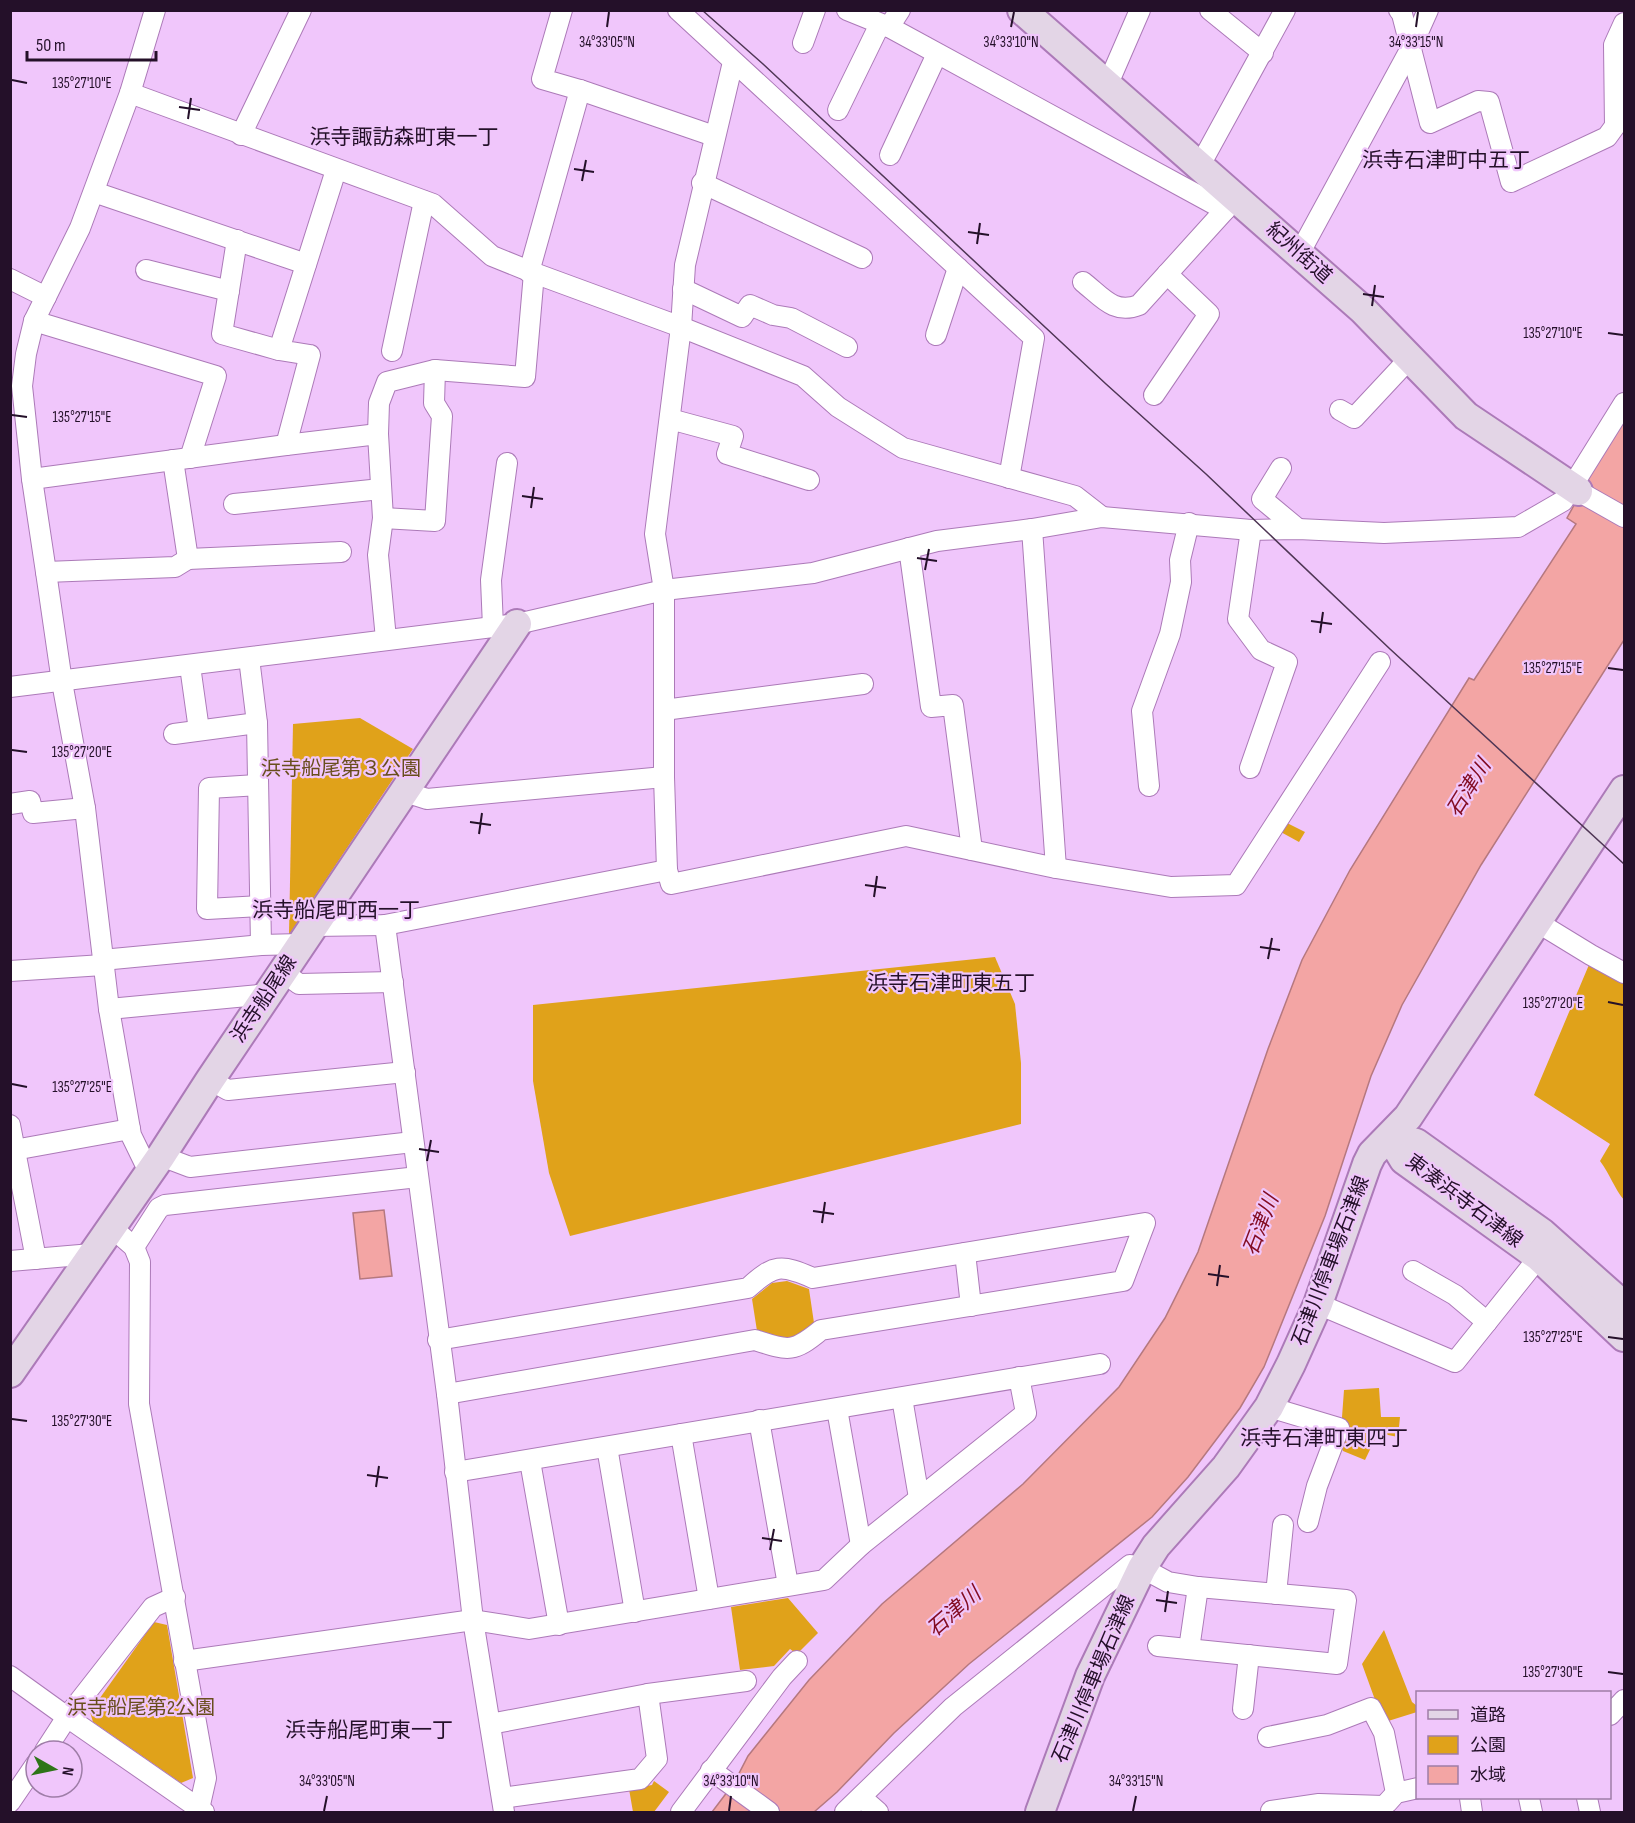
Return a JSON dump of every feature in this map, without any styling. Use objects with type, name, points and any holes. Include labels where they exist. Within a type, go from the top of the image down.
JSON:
[{"type":"street","points":[[155,10],[130,93],[80,228],[34,321],[26,354],[18,410],[32,479],[62,682],[85,808],[102,962],[131,1135],[155,1164],[190,1167],[414,1142]]},
{"type":"street","points":[[241,135],[301,10]]},
{"type":"street","points":[[562,10],[542,79],[714,136]]},
{"type":"street","points":[[678,10],[1035,338],[1009,478]]},
{"type":"street","points":[[803,43],[815,10]]},
{"type":"street","points":[[848,10],[884,26],[1230,204],[1139,305],[1126,310],[1114,306],[1083,282]]},
{"type":"street","points":[[838,110],[884,26],[900,10]]},
{"type":"street","name":"紀州街道","points":[[1022,10],[1199,167],[1230,204],[1299,254],[1363,310],[1466,416],[1576,489]]},
{"type":"street","points":[[1107,86],[1140,10]]},
{"type":"street","points":[[1210,10],[1263,53]]},
{"type":"street","points":[[1199,167],[1285,10]]},
{"type":"street","points":[[1399,10],[1402,14],[1430,123],[1478,101],[1489,102],[1511,182],[1607,137],[1615,126],[1614,45],[1624,23]]},
{"type":"street","points":[[1299,254],[1411,48],[1428,10]]},
{"type":"street","points":[[890,155],[937,54]]},
{"type":"street","points":[[733,62],[702,183],[685,265],[681,327],[655,534],[664,590],[664,777],[667,870],[671,884],[906,836],[1056,868],[1171,887],[1236,885],[1380,662]]},
{"type":"street","points":[[386,639],[378,555],[383,518],[378,434],[379,403],[387,382],[435,370],[525,377],[531,272],[580,90]]},
{"type":"street","points":[[130,93],[433,204],[492,256],[803,376],[838,407],[903,448],[1075,496],[1102,517]]},
{"type":"street","points":[[279,350],[336,170]]},
{"type":"street","points":[[702,183],[862,258]]},
{"type":"street","points":[[94,192],[306,264]]},
{"type":"street","points":[[392,351],[424,201]]},
{"type":"street","points":[[237,240],[222,334],[310,356],[286,445]]},
{"type":"street","points":[[936,335],[958,268]]},
{"type":"street","points":[[146,270],[229,291]]},
{"type":"street","points":[[1154,395],[1209,314],[1167,274]]},
{"type":"street","points":[[10,279],[46,297]]},
{"type":"street","points":[[683,289],[742,317],[750,304],[773,315],[791,318],[847,347]]},
{"type":"street","points":[[34,321],[216,376],[182,459],[188,559]]},
{"type":"street","points":[[1340,410],[1354,418],[1410,358]]},
{"type":"street","points":[[383,518],[435,521],[442,416],[434,403],[435,370]]},
{"type":"street","points":[[10,687],[505,625],[664,590],[813,573],[937,541],[1032,530],[1102,517],[1251,530],[1298,529],[1384,533],[1518,527],[1563,501],[1576,489],[1624,403]]},
{"type":"street","points":[[670,419],[733,436],[727,454],[809,480]]},
{"type":"street","points":[[32,479],[378,434]]},
{"type":"street","points":[[505,625],[491,580],[507,463]]},
{"type":"street","points":[[1281,468],[1262,500],[1298,529]]},
{"type":"street","points":[[234,504],[381,489]]},
{"type":"street","points":[[1576,489],[1624,517]]},
{"type":"street","points":[[1149,786],[1142,711],[1170,634],[1181,582],[1180,560],[1189,524]]},
{"type":"street","points":[[1032,530],[1056,868]]},
{"type":"street","points":[[1250,768],[1287,662],[1260,650],[1238,619],[1251,530]]},
{"type":"street","points":[[909,548],[931,707],[953,705],[972,850]]},
{"type":"street","points":[[46,572],[175,567],[188,559],[341,552]]},
{"type":"street","name":"浜寺船尾線","points":[[10,1373],[155,1164],[405,792],[505,625]]},
{"type":"street","points":[[249,658],[257,723],[261,945]]},
{"type":"street","points":[[190,666],[199,730]]},
{"type":"street","points":[[664,710],[862,684]]},
{"type":"street","points":[[174,734],[257,723]]},
{"type":"street","points":[[405,792],[427,799],[664,777]]},
{"type":"street","points":[[258,785],[209,788],[207,909],[261,906]]},
{"type":"street","name":"石津川停車場石津線","points":[[1040,1812],[1090,1676],[1142,1568],[1156,1546],[1226,1467],[1269,1407],[1291,1364],[1318,1304],[1372,1154],[1408,1117],[1624,792]]},
{"type":"street","points":[[10,804],[30,801],[33,813],[85,808]]},
{"type":"street","points":[[10,971],[261,945],[307,935],[386,925],[667,870]]},
{"type":"street","points":[[1537,922],[1624,973]]},
{"type":"street","points":[[386,925],[438,1340],[447,1394],[473,1620],[503,1805],[640,1779],[657,1759],[648,1694]]},
{"type":"street","points":[[110,1009],[276,983],[393,982]]},
{"type":"street","points":[[210,1080],[228,1090],[405,1072]]},
{"type":"street","points":[[10,1125],[36,1258]]},
{"type":"street","points":[[14,1150],[130,1129]]},
{"type":"street","name":"東湊浜寺石津線","points":[[1390,1137],[1404,1160],[1539,1257],[1624,1337]]},
{"type":"street","name":"東湊浜寺石津線","points":[[1390,1137],[1416,1143],[1542,1233],[1624,1306]]},
{"type":"street","points":[[134,1247],[159,1208],[165,1205],[418,1177]]},
{"type":"street","points":[[438,1340],[748,1288],[765,1272],[788,1267],[813,1278],[1145,1223],[1123,1281],[821,1330],[803,1345],[783,1349],[755,1340],[447,1394]]},
{"type":"street","points":[[10,1676],[201,1811],[206,1778],[139,1404],[140,1262],[134,1247],[111,1227]]},
{"type":"street","points":[[965,1253],[971,1306]]},
{"type":"street","points":[[10,1261],[92,1254]]},
{"type":"street","points":[[1318,1304],[1455,1362],[1539,1257]]},
{"type":"street","points":[[1413,1271],[1455,1295],[1487,1322]]},
{"type":"street","points":[[455,1472],[1101,1364]]},
{"type":"street","points":[[184,1661],[473,1620],[529,1629],[824,1580],[861,1545],[1026,1413],[1019,1377]]},
{"type":"street","points":[[902,1398],[919,1498]]},
{"type":"street","points":[[1269,1407],[1339,1428],[1317,1486],[1308,1522]]},
{"type":"street","points":[[837,1409],[861,1545]]},
{"type":"street","points":[[759,1420],[788,1585]]},
{"type":"street","points":[[681,1434],[710,1599]]},
{"type":"street","points":[[607,1447],[635,1612]]},
{"type":"street","points":[[530,1461],[559,1625]]},
{"type":"street","points":[[1276,1594],[1283,1525]]},
{"type":"street","points":[[845,1812],[953,1707],[1130,1565],[1142,1568],[1168,1582],[1198,1587],[1346,1600],[1337,1664],[1158,1646]]},
{"type":"street","points":[[1189,1649],[1198,1587]]},
{"type":"street","points":[[53,1739],[67,1717],[153,1607],[175,1597]]},
{"type":"street","points":[[1243,1709],[1249,1655]]},
{"type":"street","points":[[681,1812],[782,1677],[797,1661]]},
{"type":"street","points":[[490,1724],[648,1694],[746,1681]]},
{"type":"street","points":[[1611,1714],[1624,1700]]},
{"type":"street","points":[[1268,1737],[1327,1725],[1371,1708],[1384,1733],[1387,1804]]},
{"type":"street","points":[[711,1770],[769,1812]]},
{"type":"street","points":[[10,1802],[24,1782]]},
{"type":"street","points":[[1270,1811],[1319,1804],[1387,1804],[1416,1789]]},
{"type":"street","points":[[861,1797],[878,1812]]},
{"type":"green space","name":"浜寺船尾第３公園","points":[[360,718],[413,749],[289,935],[293,724]]},
{"type":"green space","points":[[1285,822],[1305,832],[1299,842],[1279,831]]},
{"type":"green space","points":[[995,957],[1015,1004],[1021,1063],[1021,1124],[570,1236],[549,1173],[533,1081],[533,1005]]},
{"type":"green space","points":[[1591,960],[1624,979],[1624,1200],[1600,1161],[1610,1144],[1534,1095]]},
{"type":"green space","points":[[787,1281],[809,1289],[814,1323],[799,1334],[787,1339],[757,1331],[752,1299],[772,1283]]},
{"type":"green space","points":[[1379,1388],[1381,1417],[1400,1417],[1398,1437],[1378,1433],[1365,1460],[1343,1451],[1340,1444],[1344,1390]]},
{"type":"green space","points":[[788,1598],[818,1633],[797,1654],[790,1649],[774,1666],[740,1670],[731,1607]]},
{"type":"green space","name":"浜寺船尾第2公園","points":[[154,1622],[167,1625],[193,1778],[181,1783],[93,1722],[90,1712]]},
{"type":"green space","points":[[1384,1630],[1412,1702],[1416,1705],[1416,1712],[1385,1722],[1362,1664]]},
{"type":"green space","points":[[654,1781],[669,1792],[654,1812],[633,1812],[629,1789],[652,1785]]},
{"type":"water","name":"石津川","points":[[1624,414],[1624,640],[1481,865],[1402,1005],[1371,1076],[1325,1216],[1264,1367],[1240,1408],[1188,1477],[1152,1517],[969,1664],[894,1733],[837,1792],[814,1812],[712,1812],[734,1783],[748,1756],[809,1680],[882,1604],[1023,1484],[1119,1387],[1165,1318],[1198,1252],[1268,1049],[1302,960],[1350,870],[1469,678],[1474,680],[1576,524],[1567,518]]},
{"type":"water","points":[[384,1210],[392,1276],[360,1279],[353,1213]]},
{"type":"tram line","points":[[702,10],[1206,474],[1390,649],[1624,864]]},
{"type":"district","name":"浜寺諏訪森町東一丁","points":[[404,137]]},
{"type":"district","name":"浜寺石津町中五丁","points":[[1446,160]]},
{"type":"district","name":"浜寺船尾町西一丁","points":[[336,910]]},
{"type":"district","name":"浜寺石津町東五丁","points":[[951,983]]},
{"type":"district","name":"浜寺石津町東四丁","points":[[1324,1438]]},
{"type":"district","name":"浜寺船尾町東一丁","points":[[369,1730]]}]
